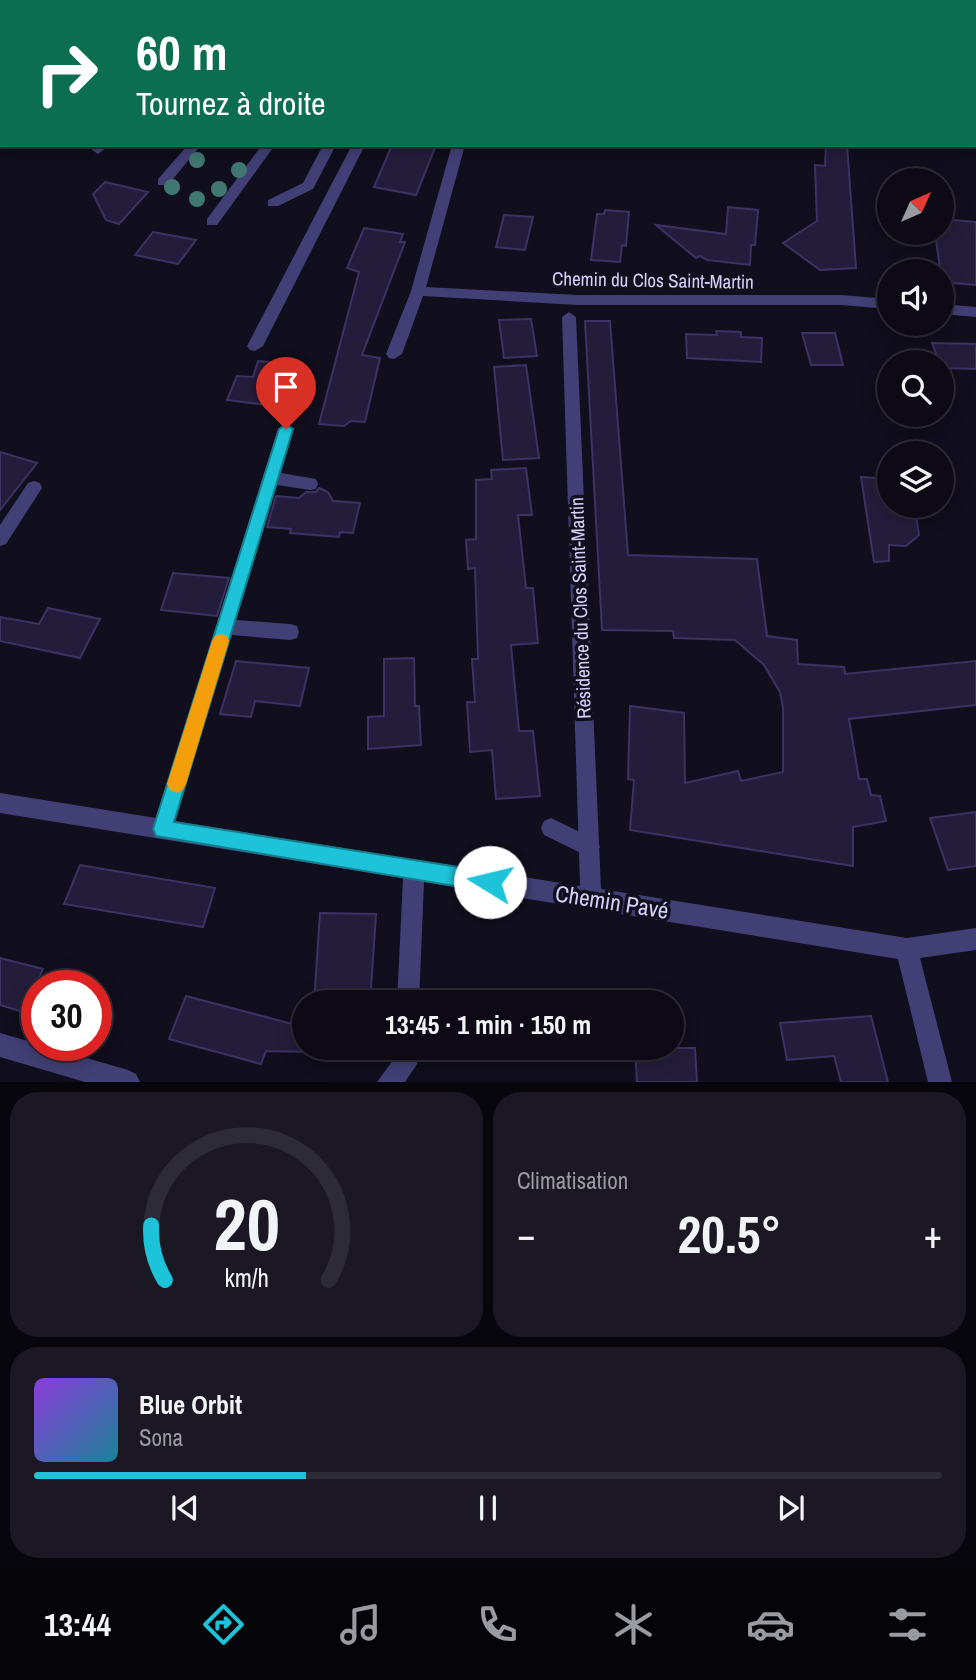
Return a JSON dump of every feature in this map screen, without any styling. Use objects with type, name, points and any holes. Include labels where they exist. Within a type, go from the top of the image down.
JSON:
[{"type":"street","points":[[163,183],[193,147]]},
{"type":"street","points":[[212,222],[268,147]]},
{"type":"street","points":[[273,203],[308,186],[329,147]]},
{"type":"street","points":[[255,346],[358,147]]},
{"type":"street","points":[[394,354],[418,291],[458,147]]},
{"type":"street","name":"Chemin du Clos Saint-Martin","points":[[418,291],[576,300],[842,300],[877,303]]},
{"type":"street","points":[[954,310],[976,312]]},
{"type":"street","name":"Résidence du Clos Saint-Martin","points":[[569,317],[591,898]]},
{"type":"street","points":[[163,829],[286,429]]},
{"type":"street","points":[[271,478],[310,484]]},
{"type":"street","points":[[0,539],[34,488]]},
{"type":"street","points":[[225,626],[290,632]]},
{"type":"street","name":"Chemin Pavé","points":[[0,803],[907,949],[976,939]]},
{"type":"street","points":[[551,828],[589,847]]},
{"type":"street","points":[[409,990],[414,870]]},
{"type":"street","points":[[907,949],[940,1082]]},
{"type":"street","points":[[0,1045],[128,1082]]},
{"type":"street","points":[[389,1082],[405,1064],[405,1060]]},
{"type":"building","points":[[391,147],[435,147],[416,195],[374,187]]},
{"type":"building","points":[[826,147],[847,147],[856,268],[820,270],[783,243],[817,221],[815,165],[825,166]]},
{"type":"building","points":[[105,182],[148,192],[119,224],[106,220],[93,194]]},
{"type":"building","points":[[728,207],[758,210],[750,265],[707,260],[700,256],[696,258],[656,225],[726,234]]},
{"type":"building","points":[[605,210],[629,212],[626,246],[622,245],[620,262],[591,260],[597,214],[604,214]]},
{"type":"building","points":[[504,215],[533,217],[525,250],[496,247]]},
{"type":"building","points":[[954,220],[976,222],[976,285],[954,283],[954,259],[939,259],[937,245],[954,245]]},
{"type":"building","points":[[364,228],[403,234],[400,242],[405,242],[362,355],[380,358],[365,422],[351,421],[344,426],[319,424],[359,272],[347,268]]},
{"type":"building","points":[[153,232],[196,240],[178,264],[135,255]]},
{"type":"building","points":[[531,319],[537,356],[504,358],[499,320]]},
{"type":"building","points":[[585,321],[610,321],[628,555],[757,559],[767,636],[797,640],[798,664],[844,667],[845,674],[976,661],[976,705],[849,719],[859,779],[867,779],[871,795],[880,796],[886,821],[853,827],[853,866],[630,830],[634,780],[628,779],[630,706],[684,713],[685,783],[738,771],[741,781],[783,772],[783,708],[780,692],[764,665],[735,640],[674,638],[673,631],[602,630]]},
{"type":"building","points":[[716,331],[741,332],[741,337],[762,338],[761,362],[687,358],[686,334],[717,335]]},
{"type":"building","points":[[802,333],[835,333],[843,365],[811,365]]},
{"type":"building","points":[[932,343],[976,344],[976,369],[954,368],[954,350],[935,350]]},
{"type":"building","points":[[258,361],[290,364],[275,406],[227,400],[237,376],[253,377]]},
{"type":"building","points":[[526,365],[539,458],[503,460],[494,367]]},
{"type":"building","points":[[0,452],[37,463],[0,510]]},
{"type":"building","points":[[526,468],[532,515],[518,515],[526,588],[533,588],[538,643],[511,645],[519,731],[533,731],[540,796],[496,799],[492,750],[470,752],[467,702],[475,702],[472,659],[478,659],[475,568],[468,569],[466,540],[476,539],[476,480],[492,479],[491,470]]},
{"type":"building","points":[[861,477],[877,478],[877,518],[917,518],[919,535],[906,546],[889,545],[889,561],[874,562]]},
{"type":"building","points":[[319,488],[328,492],[333,501],[360,503],[353,533],[340,532],[339,537],[290,533],[291,529],[267,527],[276,496],[299,498],[306,492],[316,492]]},
{"type":"building","points":[[173,573],[229,578],[217,616],[161,610]]},
{"type":"building","points":[[48,608],[100,619],[80,658],[0,641],[0,617],[39,624]]},
{"type":"building","points":[[414,658],[415,706],[419,706],[421,745],[368,749],[368,717],[384,716],[384,659]]},
{"type":"building","points":[[236,661],[309,668],[300,706],[255,701],[251,717],[220,714]]},
{"type":"building","points":[[976,812],[976,866],[948,870],[930,818]]},
{"type":"building","points":[[80,865],[215,888],[203,927],[64,904]]},
{"type":"building","points":[[320,913],[376,914],[371,990],[315,990]]},
{"type":"building","points":[[0,958],[43,969],[21,970],[21,1011],[0,1005]]},
{"type":"building","points":[[186,996],[292,1024],[292,1052],[266,1051],[261,1064],[169,1039]]},
{"type":"building","points":[[871,1016],[888,1082],[841,1082],[834,1056],[787,1060],[780,1023]]},
{"type":"building","points":[[684,1048],[695,1048],[697,1082],[637,1082],[636,1060],[684,1060]]},
{"type":"slow traffic","points":[[177,784],[221,641]]},
{"type":"route","points":[[286,429],[163,829],[490,882]]}]
